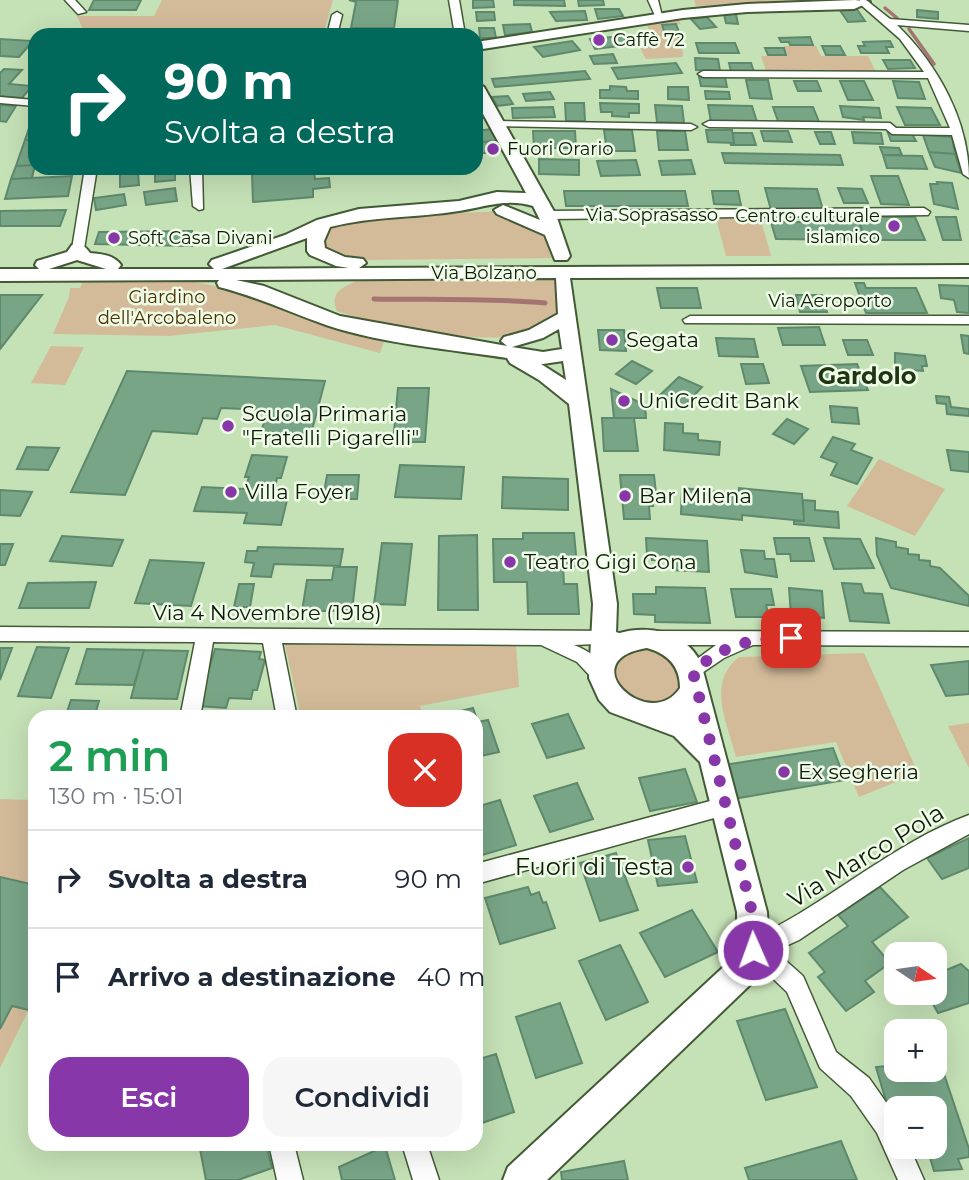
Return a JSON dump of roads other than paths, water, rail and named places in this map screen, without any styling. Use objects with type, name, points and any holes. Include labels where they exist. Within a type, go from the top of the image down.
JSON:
[{"type":"main road","points":[[483,46],[660,18],[737,9],[854,5],[862,1]]},
{"type":"main road","points":[[483,48],[492,45]]},
{"type":"main road","points":[[483,100],[546,217],[561,256]]},
{"type":"main road","points":[[500,204],[523,174]]},
{"type":"main road","points":[[500,204],[546,217]]},
{"type":"main road","points":[[218,264],[291,239],[323,224],[359,214],[500,204],[546,217]]},
{"type":"main road","points":[[323,224],[315,241],[316,251],[366,269]]},
{"type":"main road","points":[[44,265],[73,256],[78,249],[85,258],[101,259],[112,265]]},
{"type":"main road","name":"Via Bolzano","points":[[0,275],[969,261]]},
{"type":"main road","name":"Via Bolzano","points":[[0,265],[218,264],[366,269],[969,271]]},
{"type":"main road","points":[[334,321],[324,306],[323,297],[328,289],[366,269]]},
{"type":"main road","points":[[160,273],[257,290],[334,321],[394,334],[543,358],[573,354]]},
{"type":"main road","points":[[563,281],[605,604],[602,685],[615,702],[690,730],[700,738],[714,760]]},
{"type":"main road","points":[[511,341],[536,334],[568,316]]},
{"type":"main road","points":[[453,342],[511,341],[558,346],[573,354]]},
{"type":"main road","points":[[489,349],[523,361],[546,375],[579,402]]},
{"type":"main road","points":[[521,1180],[743,970],[753,950],[752,912],[694,677],[684,655],[673,646],[639,638],[605,604]]},
{"type":"main road","points":[[601,658],[612,648],[639,638]]},
{"type":"main road","points":[[651,714],[674,709],[684,702],[692,691],[694,677]]},
{"type":"street","points":[[70,0],[81,12]]},
{"type":"street","points":[[454,0],[457,28]]},
{"type":"street","points":[[653,0],[660,18]]},
{"type":"street","points":[[862,1],[891,22],[910,43],[932,75],[959,132],[969,174]]},
{"type":"street","points":[[334,28],[337,15]]},
{"type":"street","points":[[891,22],[969,28]]},
{"type":"street","points":[[703,74],[932,75]]},
{"type":"street","points":[[0,100],[28,102]]},
{"type":"street","points":[[496,124],[691,127]]},
{"type":"street","points":[[709,124],[890,126],[892,131],[959,132]]},
{"type":"street","points":[[78,249],[90,175]]},
{"type":"street","points":[[197,175],[200,206]]},
{"type":"street","name":"Via Soprasasso","points":[[546,217],[925,212]]},
{"type":"street","name":"Via Aeroporto","points":[[690,320],[969,320]]},
{"type":"street","name":"Via 4 Novembre (1918)","points":[[0,634],[533,637],[601,658]]},
{"type":"street","points":[[191,710],[205,635]]},
{"type":"street","points":[[271,635],[285,710]]},
{"type":"street","name":"Via 4 Novembre (1918)","points":[[533,637],[565,647],[584,657],[601,658]]},
{"type":"street","points":[[639,638],[969,639]]},
{"type":"street","points":[[694,677],[711,656],[724,649],[766,638]]},
{"type":"street","points":[[483,872],[725,806]]},
{"type":"street","name":"Via Marco Pola","points":[[753,950],[791,933],[896,863],[969,824]]},
{"type":"street","points":[[753,950],[774,964],[795,984],[828,1060],[860,1087],[886,1124],[911,1180]]},
{"type":"street","points":[[283,1151],[290,1180]]},
{"type":"street","points":[[416,1151],[426,1180]]},
{"type":"waterway","points":[[885,8],[897,18]]},
{"type":"waterway","points":[[909,29],[934,64]]},
{"type":"waterway","points":[[374,299],[545,303]]},
{"type":"place","name":"Caffè 72","points":[[599,40]]},
{"type":"place","name":"Fuori Orario","points":[[493,149]]},
{"type":"place","name":"Centro culturale islamico","points":[[894,226]]},
{"type":"place","name":"Soft Casa Divani","points":[[114,238]]},
{"type":"place","name":"Segata","points":[[612,340]]},
{"type":"place","name":"UniCredit Bank","points":[[624,401]]},
{"type":"place","name":"Scuola Primaria \"Fratelli Pigarelli\"","points":[[228,426]]},
{"type":"place","name":"Villa Foyer","points":[[231,492]]},
{"type":"place","name":"Bar Milena","points":[[625,496]]},
{"type":"place","name":"Teatro Gigi Cona","points":[[510,562]]},
{"type":"place","name":"Ex segheria","points":[[784,772]]},
{"type":"place","name":"Fuori di Testa","points":[[688,867]]},
{"type":"district","name":"Gardolo","points":[[867,376]]},
{"type":"park label","name":"Giardino dell'Arcobaleno","points":[[167,307]]}]
